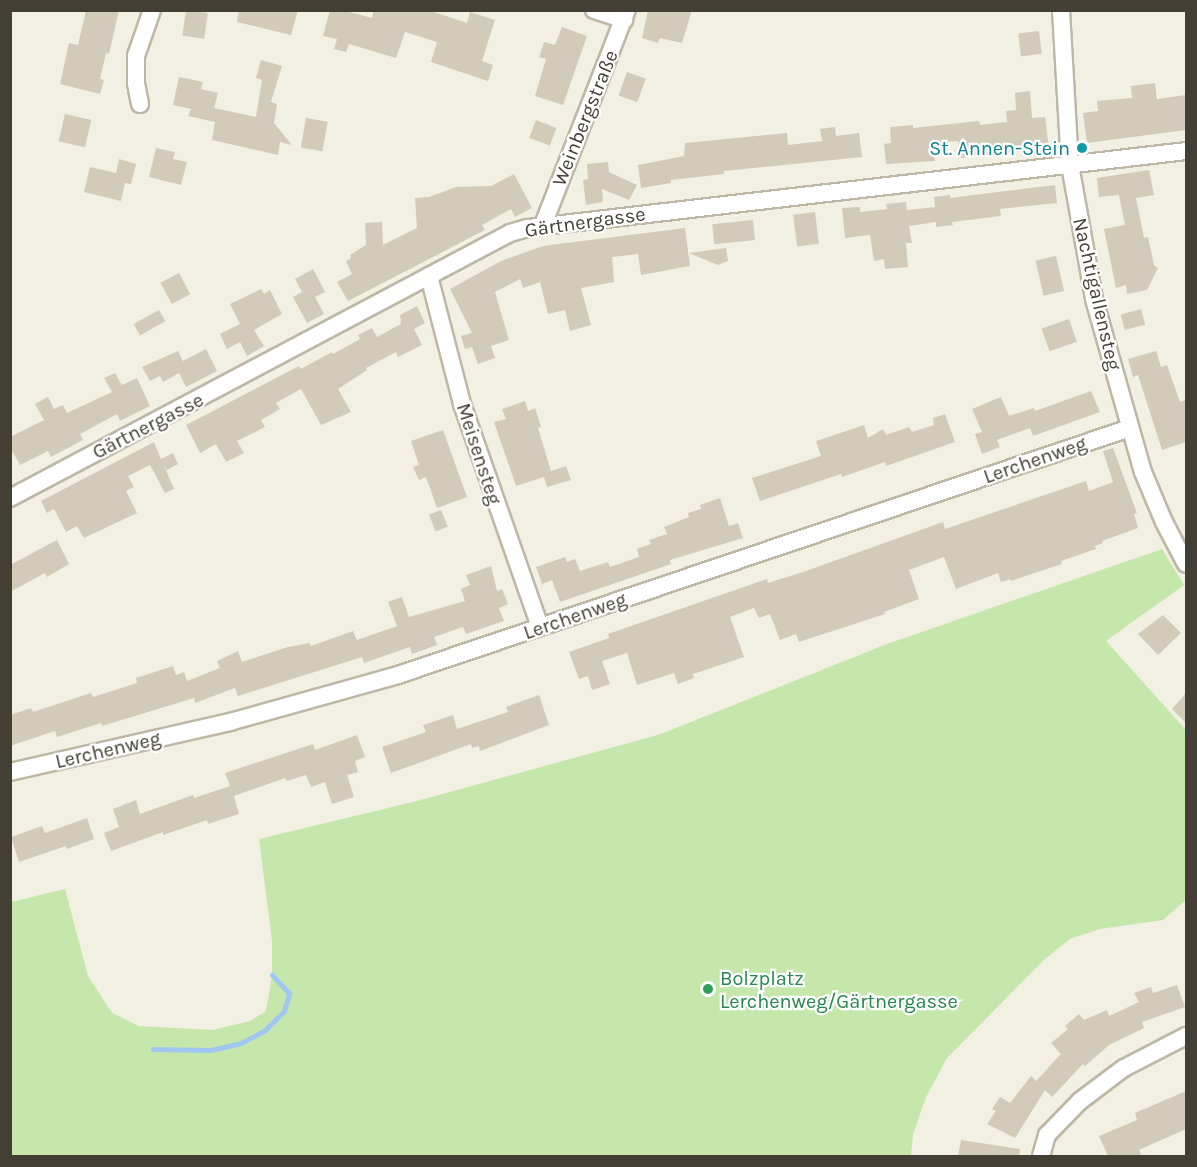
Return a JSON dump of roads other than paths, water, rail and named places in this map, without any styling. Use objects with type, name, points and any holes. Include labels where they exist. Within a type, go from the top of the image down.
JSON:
[{"type":"street","points":[[140,104],[135,83],[136,56],[152,10]]},
{"type":"street","points":[[594,10],[625,15]]},
{"type":"street","name":"Nachtigallensteg","points":[[1061,10],[1070,165],[1094,299],[1143,472],[1164,522],[1186,564]]},
{"type":"street","name":"Weinbergstraße","points":[[543,225],[625,15]]},
{"type":"street","name":"Gärtnergasse","points":[[10,498],[510,233],[543,225],[1186,151]]},
{"type":"street","name":"Meisensteg","points":[[429,276],[462,404],[540,627]]},
{"type":"street","name":"Lerchenweg","points":[[10,772],[252,716],[398,675],[1130,428]]},
{"type":"street","points":[[1041,1156],[1047,1134],[1080,1101],[1124,1068],[1186,1036]]},
{"type":"waterway","points":[[153,1049],[211,1050],[241,1043],[265,1030],[284,1011],[289,993],[272,975]]},
{"type":"place","name":"St. Annen-Stein","points":[[1082,148]]},
{"type":"place","name":"Bolzplatz Lerchenweg/Gärtnergasse","points":[[708,989]]}]
